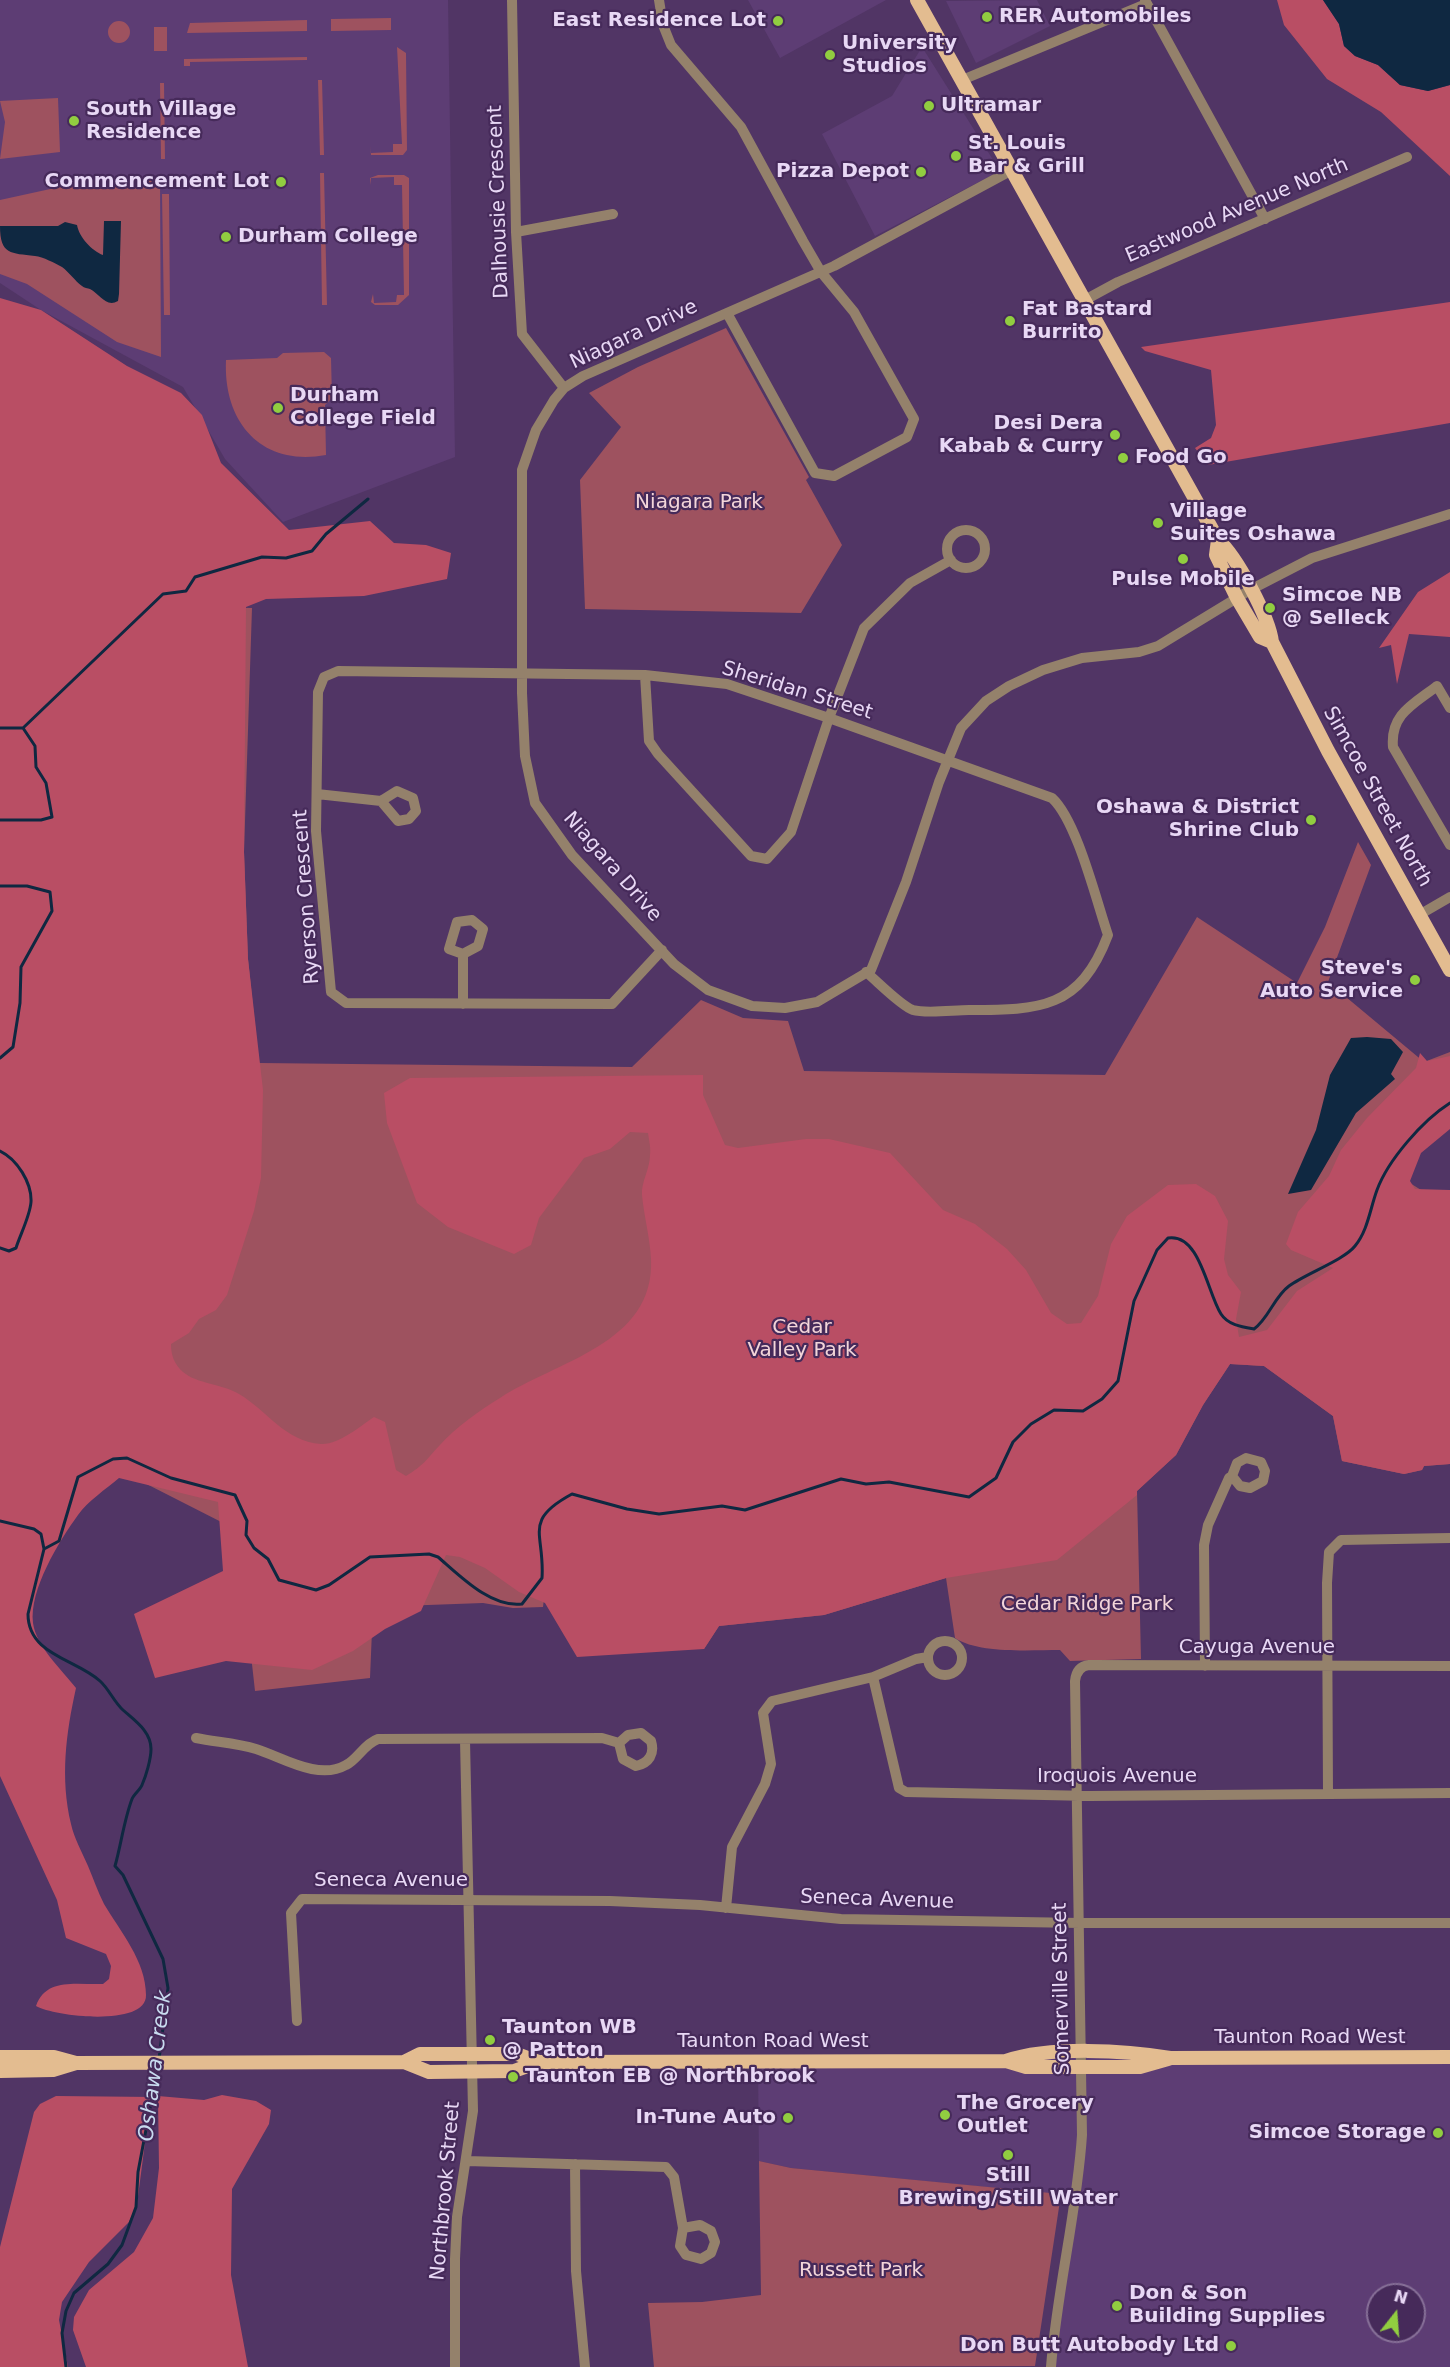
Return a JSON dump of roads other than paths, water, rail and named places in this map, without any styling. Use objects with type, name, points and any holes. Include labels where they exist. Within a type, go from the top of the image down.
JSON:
[{"type":"main road","name":"Simcoe Street North","points":[[917,0],[1083,301],[1138,392],[1218,540],[1228,549],[1270,629],[1272,642],[1450,970]]},
{"type":"main road","name":"Simcoe Street North","points":[[1218,540],[1216,555],[1237,598],[1260,638],[1272,642]]},
{"type":"main road","name":"Taunton Road West","points":[[1006,2061],[1029,2053],[1138,2052],[1170,2058],[1450,2057]]},
{"type":"main road","name":"Taunton Road West","points":[[404,2062],[420,2054],[517,2054],[539,2062],[1006,2061],[1026,2067],[1140,2067],[1170,2058]]},
{"type":"main road","name":"Taunton Road West","points":[[0,2056],[54,2057],[76,2063],[404,2062],[429,2073],[514,2072],[539,2062]]},
{"type":"main road","name":"Taunton Road West","points":[[0,2071],[53,2070],[76,2063]]},
{"type":"street","name":"Dalhousie Crescent","points":[[512,0],[516,232],[522,333],[564,388]]},
{"type":"street","points":[[659,0],[663,25],[671,45],[741,127],[821,272],[854,312],[914,419],[907,437],[834,476],[822,476],[810,467],[727,313]]},
{"type":"street","points":[[962,80],[1146,2],[1265,219]]},
{"type":"street","name":"Eastwood Avenue North","points":[[1083,301],[1118,282],[1407,157]]},
{"type":"street","name":"Niagara Drive","points":[[1012,170],[821,272],[584,376],[564,388],[536,430],[522,470],[522,674],[525,756],[535,803],[572,855],[674,964],[708,990],[752,1006],[785,1008],[817,1002],[871,970],[961,728],[986,701],[1043,670],[1082,658],[1139,651],[1158,646],[1250,590],[1312,558],[1450,514]]},
{"type":"street","points":[[516,232],[613,214]]},
{"type":"street","points":[[645,675],[649,741],[658,754],[752,856],[767,859],[791,832],[829,718],[864,628],[910,583],[951,560]]},
{"type":"street","name":"Ryerson Crescent","points":[[522,674],[338,671],[324,677],[318,692],[316,831],[331,992],[346,1004],[612,1004],[662,950]]},
{"type":"street","name":"Sheridan Street","points":[[522,674],[645,675],[727,684],[948,760],[1052,798],[1059,804],[1069,822],[1108,935],[1098,962],[1072,991],[1048,1004],[1023,1010],[912,1010],[866,972]]},
{"type":"street","points":[[1450,708],[1437,686],[1400,716],[1392,730],[1393,747],[1450,845]]},
{"type":"street","points":[[317,795],[381,801]]},
{"type":"street","points":[[1419,915],[1450,897]]},
{"type":"street","points":[[463,954],[463,1004]]},
{"type":"street","points":[[1205,1666],[1205,1537],[1225,1484],[1232,1476]]},
{"type":"street","points":[[1328,1794],[1327,1560],[1333,1546],[1341,1540],[1450,1538]]},
{"type":"street","points":[[726,1908],[732,1847],[765,1784],[771,1764],[763,1713],[766,1707],[772,1701],[873,1677],[916,1659],[928,1657]]},
{"type":"street","name":"Cayuga Avenue","points":[[1074,1681],[1079,1669],[1089,1665],[1450,1666]]},
{"type":"street","name":"Iroquois Avenue","points":[[873,1677],[899,1788],[906,1792],[1077,1795],[1450,1793]]},
{"type":"street","name":"Somerville Street","points":[[1051,2367],[1056,2319],[1078,2187],[1082,2135],[1074,1681]]},
{"type":"street","points":[[196,1738],[255,1749],[295,1765],[333,1769],[346,1765],[371,1742],[378,1739],[602,1738],[619,1743]]},
{"type":"street","name":"Northbrook Street","points":[[455,2367],[454,2259],[473,2111],[465,1740]]},
{"type":"street","name":"Seneca Avenue","points":[[297,2021],[291,1913],[302,1899],[610,1901],[726,1908],[841,1919],[1080,1923],[1450,1923]]},
{"type":"street","points":[[467,2161],[666,2167],[674,2177],[683,2229]]},
{"type":"street","points":[[575,2163],[577,2288],[585,2367]]},
{"type":"water","points":[[1323,0],[1450,0],[1450,85],[1428,91],[1400,85],[1378,65],[1355,56],[1344,46],[1339,24]]},
{"type":"water","points":[[104,221],[121,221],[119,294],[118,301],[114,303],[107,302],[94,291],[83,287],[65,269],[56,264],[38,257],[8,251],[2,242],[0,226],[58,226],[65,222],[77,225],[87,243],[103,255]]},
{"type":"water","points":[[1351,1038],[1391,1039],[1403,1052],[1391,1074],[1395,1079],[1356,1113],[1311,1190],[1288,1194],[1316,1130],[1330,1075]]},
{"type":"waterway","points":[[23,728],[163,594],[186,591],[195,577],[262,557],[286,558],[312,551],[326,534],[368,499]]},
{"type":"waterway","name":"Oshawa Creek","points":[[0,728],[23,728]]},
{"type":"waterway","name":"Oshawa Creek","points":[[0,820],[41,820],[52,817],[46,783],[36,767],[35,746],[23,728]]},
{"type":"waterway","name":"Oshawa Creek","points":[[0,886],[27,886],[50,892],[52,911],[21,967],[20,1003],[13,1047],[0,1058]]},
{"type":"waterway","points":[[44,1549],[59,1541],[78,1477],[113,1459],[127,1458],[171,1478],[235,1495],[247,1521],[246,1535],[254,1548],[268,1559],[279,1580],[316,1590],[329,1585],[370,1557],[429,1554],[438,1557],[488,1596],[510,1604],[522,1604],[542,1578],[539,1529],[541,1521],[556,1504],[572,1494],[627,1509],[659,1514],[722,1506],[745,1510],[841,1479],[866,1484],[889,1482],[969,1497],[996,1478],[1013,1442],[1031,1424],[1054,1410],[1083,1411],[1102,1399],[1118,1381],[1134,1301],[1157,1250],[1168,1238],[1179,1239],[1195,1254],[1224,1318],[1236,1325],[1254,1329],[1289,1286],[1342,1256],[1355,1246],[1363,1233],[1377,1190],[1389,1166],[1418,1130],[1450,1103]]},
{"type":"waterway","name":"Oshawa Creek","points":[[0,1151],[18,1166],[31,1195],[27,1219],[16,1248],[9,1251],[0,1248]]},
{"type":"waterway","name":"Oshawa Creek","points":[[0,1521],[34,1529],[41,1534],[44,1549],[28,1614],[30,1628],[36,1639],[55,1655],[90,1673],[100,1681],[120,1707],[141,1726],[150,1743],[151,1753],[147,1772],[129,1807],[115,1866],[123,1875],[163,1959],[168,1988],[159,2059]]},
{"type":"waterway","name":"Oshawa Creek","points":[[66,2367],[62,2333],[66,2311],[74,2293],[108,2264],[122,2245],[136,2207],[138,2172],[158,2066]]},
{"type":"place","name":"RER Automobiles","points":[[987,17]]},
{"type":"place","name":"East Residence Lot","points":[[778,21]]},
{"type":"place","name":"University Studios","points":[[830,55]]},
{"type":"place","name":"Ultramar","points":[[929,106]]},
{"type":"place","name":"South Village Residence","points":[[74,121]]},
{"type":"place","name":"St. Louis Bar & Grill","points":[[956,156]]},
{"type":"place","name":"Pizza Depot","points":[[921,172]]},
{"type":"place","name":"Commencement Lot","points":[[281,182]]},
{"type":"place","name":"Durham College","points":[[226,237]]},
{"type":"place","name":"Fat Bastard Burrito","points":[[1010,321]]},
{"type":"place","name":"Durham College Field","points":[[278,408]]},
{"type":"place","name":"Desi Dera Kabab & Curry","points":[[1115,435]]},
{"type":"place","name":"Food Go","points":[[1123,458]]},
{"type":"place","name":"Village Suites Oshawa","points":[[1158,523]]},
{"type":"place","name":"Pulse Mobile","points":[[1183,559]]},
{"type":"place","name":"Simcoe NB @ Selleck","points":[[1270,608]]},
{"type":"place","name":"Oshawa & District Shrine Club","points":[[1311,820]]},
{"type":"place","name":"Steve's Auto Service","points":[[1415,980]]},
{"type":"place","name":"Taunton WB @ Patton","points":[[490,2040]]},
{"type":"place","name":"Taunton EB @ Northbrook","points":[[513,2077]]},
{"type":"place","name":"The Grocery Outlet","points":[[945,2115]]},
{"type":"place","name":"In-Tune Auto","points":[[788,2118]]},
{"type":"place","name":"Simcoe Storage","points":[[1438,2133]]},
{"type":"place","name":"Still Brewing/Still Water","points":[[1008,2155]]},
{"type":"place","name":"Don & Son Building Supplies","points":[[1117,2306]]},
{"type":"place","name":"Don Butt Autobody Ltd","points":[[1231,2346]]},
{"type":"park label","name":"Niagara Park","points":[[699,503]]},
{"type":"park label","name":"Cedar Valley Park","points":[[802,1340]]},
{"type":"park label","name":"Cedar Ridge Park","points":[[1087,1605]]},
{"type":"park label","name":"Russett Park","points":[[861,2271]]}]
